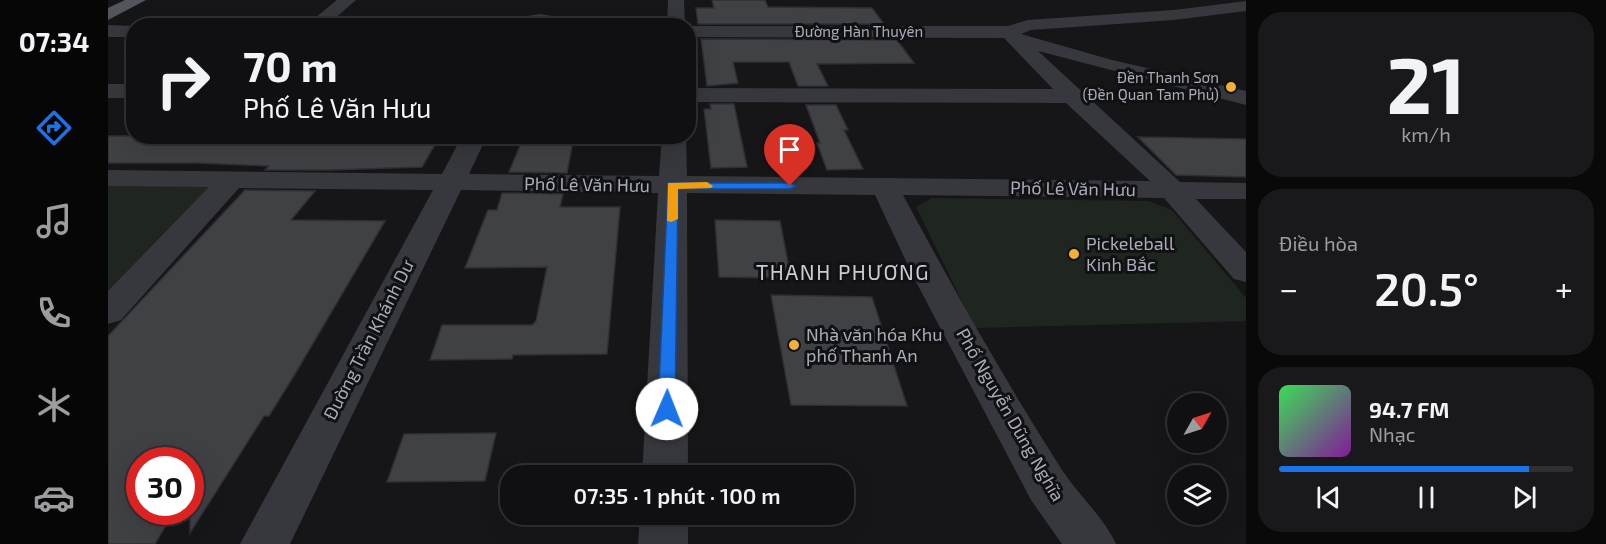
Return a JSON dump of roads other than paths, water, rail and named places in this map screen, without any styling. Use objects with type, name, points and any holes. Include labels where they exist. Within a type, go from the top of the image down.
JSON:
[{"type":"main road","points":[[108,15],[138,0]]},
{"type":"street","points":[[324,18],[348,0]]},
{"type":"street","points":[[536,18],[545,0]]},
{"type":"street","points":[[676,0],[676,18]]},
{"type":"street","points":[[1128,2],[1174,15]]},
{"type":"street","points":[[1018,32],[1045,5]]},
{"type":"street","points":[[1018,32],[1243,7]]},
{"type":"street","points":[[108,31],[126,31]]},
{"type":"street","name":"Đường Hàn Thuyên","points":[[696,31],[1018,32]]},
{"type":"street","points":[[1018,32],[1072,96],[1154,170],[1246,272]]},
{"type":"street","points":[[1018,32],[1107,65],[1246,98]]},
{"type":"street","points":[[108,91],[126,92]]},
{"type":"street","points":[[696,95],[1072,96]]},
{"type":"street","name":"Đường Trần Khánh Dư","points":[[265,544],[470,144]]},
{"type":"street","points":[[665,465],[674,144]]},
{"type":"street","name":"Phố Lê Văn Hưu","points":[[108,178],[448,184],[1246,191]]},
{"type":"street","points":[[108,312],[232,179]]},
{"type":"street","name":"Phố Nguyễn Dũng Nghĩa","points":[[885,187],[931,278],[1047,486],[1091,544]]},
{"type":"street","points":[[663,544],[664,525]]},
{"type":"place","name":"Đền Thanh Sơn (Đền Quan Tam Phủ)","points":[[1231,87]]},
{"type":"place","name":"Pickeleball Kinh Bắc","points":[[1074,254]]},
{"type":"place","name":"Nhà văn hóa Khu phố Thanh An","points":[[794,345]]},
{"type":"district","name":"THANH PHƯƠNG","points":[[843,273]]}]
